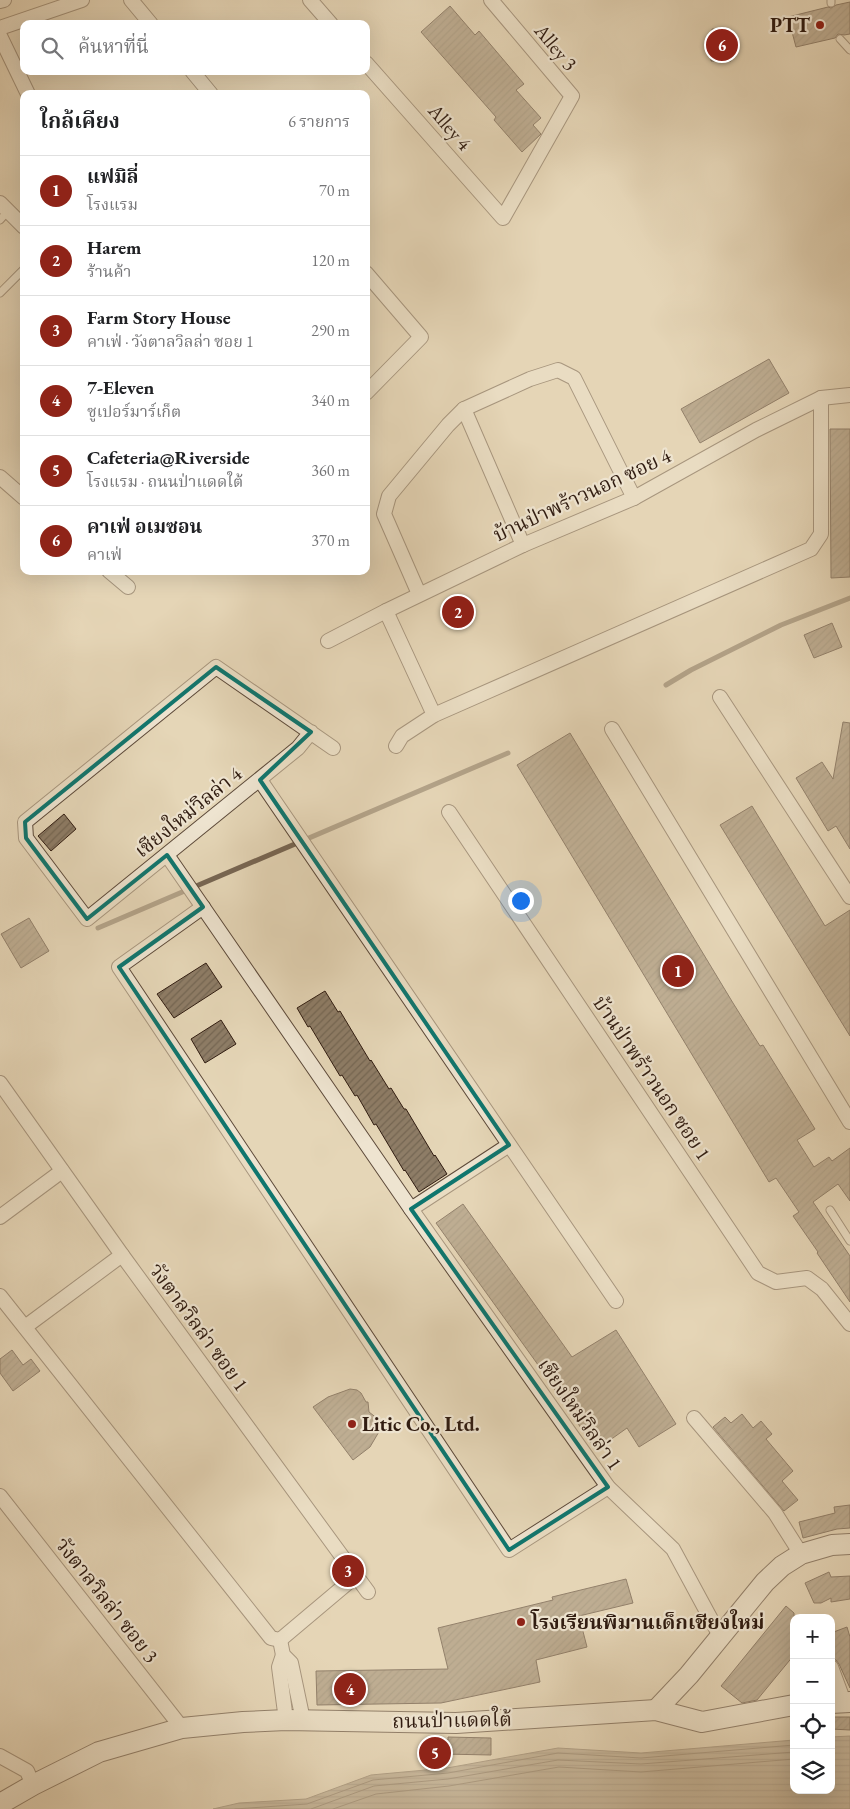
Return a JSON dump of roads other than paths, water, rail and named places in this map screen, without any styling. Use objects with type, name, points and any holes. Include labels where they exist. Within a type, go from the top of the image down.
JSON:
[{"type":"street","points":[[0,1],[4,0]]},
{"type":"street","points":[[23,20],[82,0]]},
{"type":"street","points":[[132,0],[148,20]]},
{"type":"street","points":[[310,0],[328,20]]},
{"type":"street","name":"Alley 3","points":[[491,0],[572,96],[503,218]]},
{"type":"street","points":[[0,28],[20,21]]},
{"type":"street","points":[[0,36],[26,90]]},
{"type":"street","name":"Alley 4","points":[[370,68],[503,218]]},
{"type":"street","points":[[195,75],[208,90]]},
{"type":"street","points":[[3,211],[20,224]]},
{"type":"street","points":[[370,278],[421,337],[370,389]]},
{"type":"street","points":[[419,594],[384,514],[389,496],[464,409],[530,379],[558,370],[574,378],[634,498]]},
{"type":"street","name":"บ้านป่าพร้าวนอก ซอย 4","points":[[328,641],[419,594],[523,545],[634,498],[756,430],[821,398],[850,395]]},
{"type":"street","points":[[396,746],[402,736],[434,715],[811,549],[820,534],[821,398]]},
{"type":"street","points":[[464,409],[523,545]]},
{"type":"street","points":[[0,478],[20,495]]},
{"type":"street","points":[[114,575],[128,587]]},
{"type":"street","points":[[386,611],[434,715]]},
{"type":"street","name":"เชียงใหม่วิลล่า 4","points":[[216,667],[311,732],[298,748],[260,780],[86,919],[26,838],[25,822],[216,667]]},
{"type":"street","points":[[720,697],[850,897]]},
{"type":"street","points":[[612,729],[850,1122]]},
{"type":"street","points":[[311,732],[333,748]]},
{"type":"street","points":[[260,780],[616,1301]]},
{"type":"street","name":"บ้านป่าพร้าวนอก ซอย 1","points":[[449,812],[758,1273],[776,1282],[807,1278],[822,1289],[850,1324]]},
{"type":"street","name":"เชียงใหม่วิลล่า 1","points":[[167,855],[411,1209],[608,1487],[673,1549],[720,1636]]},
{"type":"street","points":[[203,907],[119,967],[509,1550],[608,1487]]},
{"type":"street","name":"วังตาลวิลล่า ซอย 1","points":[[1,1087],[368,1592]]},
{"type":"street","points":[[411,1209],[509,1144]]},
{"type":"street","points":[[0,1217],[62,1171]]},
{"type":"street","points":[[25,1327],[122,1255]]},
{"type":"street","points":[[0,1296],[275,1639],[291,1663],[294,1720]]},
{"type":"street","points":[[694,1418],[775,1513],[801,1554]]},
{"type":"street","name":"วังตาลวิลล่า ซอย 3","points":[[0,1496],[182,1728]]},
{"type":"street","points":[[656,1710],[689,1675],[765,1582],[782,1566],[801,1554],[832,1545],[850,1544]]},
{"type":"street","points":[[275,1639],[356,1576]]},
{"type":"street","points":[[835,1680],[842,1702]]},
{"type":"street","name":"ถนนป่าแดดใต้","points":[[0,1804],[99,1752],[182,1728],[243,1722],[294,1720],[456,1723],[656,1710],[702,1722],[790,1706]]},
{"type":"street","points":[[0,1756],[27,1771],[33,1785]]},
{"type":"lane","points":[[840,39],[850,50]]},
{"type":"lane","points":[[0,293],[20,273]]},
{"type":"lane","points":[[830,1210],[850,1241]]},
{"type":"water","points":[[850,1736],[850,1809],[213,1809],[239,1803],[306,1799],[371,1775],[447,1768],[558,1748],[641,1753],[790,1740],[790,1794],[835,1794],[835,1737]]},
{"type":"waterway","points":[[666,685],[691,670],[781,625],[850,598]]},
{"type":"waterway","points":[[98,928],[508,753]]},
{"type":"place","name":"PTT","points":[[820,25]]},
{"type":"place","name":"คาเฟ่ อเมซอน","points":[[722,45]]},
{"type":"place","name":"Harem","points":[[458,612]]},
{"type":"place","name":"แฟมิลี่","points":[[678,971]]},
{"type":"place","name":"Litic Co., Ltd.","points":[[352,1424]]},
{"type":"place","name":"Farm Story House","points":[[348,1571]]},
{"type":"place","name":"โรงเรียนพิมานเด็กเชียงใหม่","points":[[521,1622]]},
{"type":"place","name":"7-Eleven","points":[[350,1689]]},
{"type":"place","name":"Cafeteria@Riverside","points":[[435,1753]]}]
